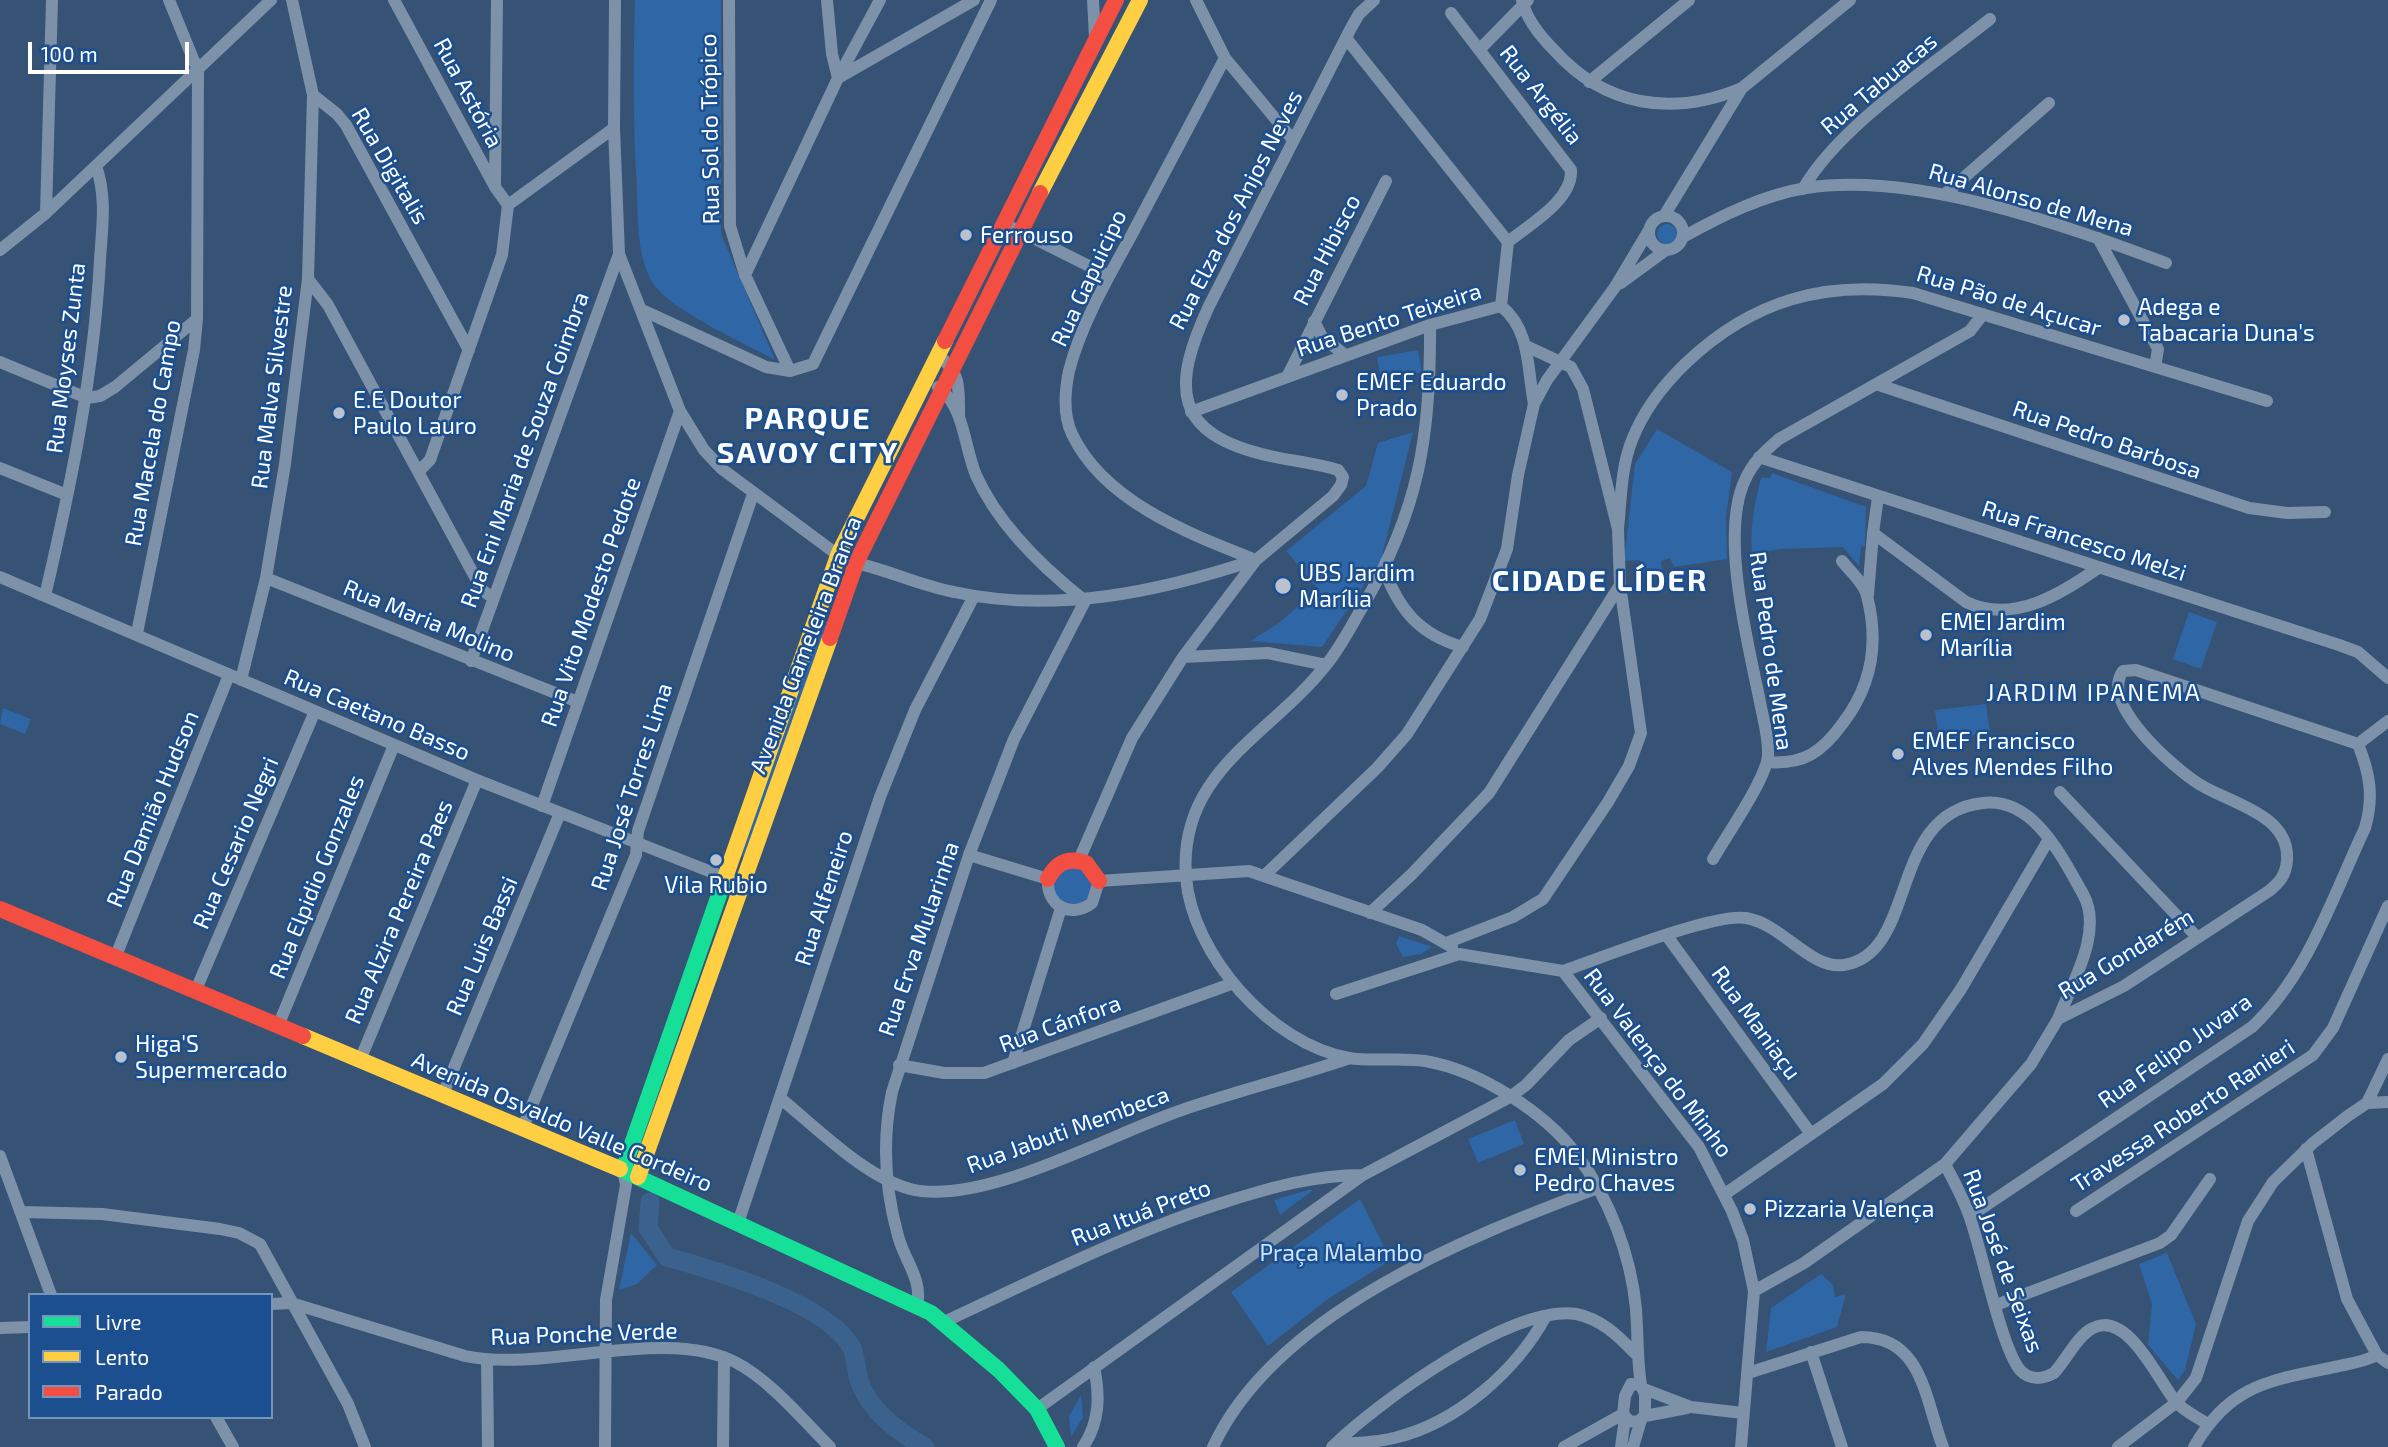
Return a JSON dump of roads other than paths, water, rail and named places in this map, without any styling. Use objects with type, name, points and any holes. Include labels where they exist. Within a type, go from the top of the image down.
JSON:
[{"type":"main road","name":"Avenida Gameleira Branca","points":[[734,881],[839,553],[1116,0]]},
{"type":"main road","name":"Avenida Gameleira Branca","points":[[629,1177],[734,881],[857,561],[1020,231],[1140,0]]},
{"type":"main road","points":[[1085,61],[1102,71]]},
{"type":"main road","points":[[1048,880],[1056,866],[1071,859],[1092,867],[1099,881]]},
{"type":"main road","name":"Avenida Osvaldo Valle Cordeiro","points":[[0,909],[523,1127],[917,1307],[944,1322],[999,1370],[1037,1409],[1057,1447]]},
{"type":"street","points":[[46,213],[52,0]]},
{"type":"street","points":[[169,0],[198,71]]},
{"type":"street","points":[[0,250],[46,213],[271,0]]},
{"type":"street","points":[[292,0],[313,95]]},
{"type":"street","name":"Rua Astória","points":[[394,0],[495,187],[509,205]]},
{"type":"street","points":[[495,187],[497,0]]},
{"type":"street","points":[[615,0],[614,128],[620,254],[680,411],[704,450],[722,469],[753,494],[839,553],[852,551],[857,561],[908,580],[974,596],[1085,601],[1144,591],[1255,560]]},
{"type":"street","name":"Rua Sol do Trópico","points":[[729,0],[728,211],[734,243],[745,275],[790,371]]},
{"type":"street","points":[[827,0],[832,54],[838,78]]},
{"type":"street","points":[[745,275],[838,78],[880,0]]},
{"type":"street","points":[[838,78],[974,0]]},
{"type":"street","points":[[642,310],[766,367],[790,371],[805,369],[817,359],[990,0]]},
{"type":"street","points":[[1093,0],[1095,41]]},
{"type":"street","points":[[1196,0],[1225,58],[1293,141]]},
{"type":"street","name":"Rua Elza dos Anjos Neves","points":[[1191,412],[1185,384],[1192,344],[1346,38],[1359,14],[1374,0]]},
{"type":"street","points":[[1589,82],[1689,0]]},
{"type":"street","points":[[1524,2],[1544,39],[1569,68],[1589,82],[1620,97],[1662,103],[1712,101],[1742,88],[1850,0]]},
{"type":"street","name":"Rua Argélia","points":[[1479,50],[1524,2]]},
{"type":"street","name":"Rua Argélia","points":[[1451,13],[1571,170],[1571,182],[1564,194],[1508,242]]},
{"type":"street","name":"Rua Tabuacas","points":[[1803,189],[1826,155],[1860,122],[1990,19]]},
{"type":"street","points":[[1346,38],[1508,242],[1501,306]]},
{"type":"street","name":"Rua Gapuicipo","points":[[1225,58],[1109,276],[1069,370],[1066,414],[1071,432],[1083,453],[1121,491],[1167,522],[1255,560]]},
{"type":"street","name":"Rua Macela do Campo","points":[[137,634],[194,350],[197,319],[198,71]]},
{"type":"street","points":[[1664,216],[1742,88]]},
{"type":"street","name":"Rua Malva Silvestre","points":[[235,678],[265,578],[285,464],[308,279],[313,95]]},
{"type":"street","name":"Rua Digitalis","points":[[313,95],[346,125],[469,350]]},
{"type":"street","points":[[1944,195],[2049,103]]},
{"type":"street","points":[[419,471],[430,460],[502,255],[509,205],[614,128]]},
{"type":"street","name":"Rua Moyses Zunta","points":[[46,596],[87,398],[98,310],[104,198],[96,166]]},
{"type":"street","name":"Rua Hibisco","points":[[1288,375],[1386,181]]},
{"type":"street","name":"Rua Alonso de Mena","points":[[1683,237],[1738,209],[1803,189],[1868,185],[1944,195],[2098,238],[2166,262]]},
{"type":"street","points":[[1265,875],[1377,768],[1425,709],[1463,647],[1496,583],[1507,549],[1517,475],[1534,404],[1560,361],[1615,287],[1655,220],[1664,216],[1673,217],[1681,223],[1683,237],[1678,246],[1667,250],[1615,287]]},
{"type":"street","points":[[1004,224],[1109,276]]},
{"type":"street","points":[[1649,230],[1655,246],[1667,250]]},
{"type":"street","points":[[2098,238],[2158,349],[2155,367]]},
{"type":"street","name":"Rua Eni Maria de Souza Coimbra","points":[[471,662],[620,254]]},
{"type":"street","points":[[308,279],[328,305],[482,590],[493,598]]},
{"type":"street","name":"Rua Pão de Açucar","points":[[1618,529],[1631,442],[1661,388],[1717,335],[1746,317],[1791,298],[1861,288],[1913,293],[2267,401]]},
{"type":"street","name":"Rua Bento Teixeira","points":[[1191,412],[1345,355],[1430,326],[1501,306],[1517,322],[1526,346],[1534,404]]},
{"type":"street","name":"Rua Pedro de Mena","points":[[1713,859],[1767,762],[1767,738],[1746,633],[1735,549],[1739,499],[1745,481],[1759,457],[1801,425],[1879,385],[1970,331],[1983,314]]},
{"type":"street","points":[[0,362],[87,398],[100,396],[115,387],[197,319]]},
{"type":"street","points":[[1314,321],[1322,337],[1345,355]]},
{"type":"street","points":[[1430,326],[1430,391],[1420,467],[1405,522],[1384,569],[1326,665],[1217,772],[1190,821],[1186,875],[1192,906],[1205,943],[1231,984],[1291,1034],[1313,1046],[1350,1058],[1393,1058],[1457,1069],[1510,1097],[1569,1144],[1598,1188],[1622,1242],[1630,1270],[1636,1308],[1637,1357],[1643,1418],[1633,1447]]},
{"type":"street","points":[[1446,943],[1513,917],[1543,899],[1629,766],[1642,733],[1620,585],[1618,529],[1583,389],[1577,373],[1560,361],[1546,358],[1526,346]]},
{"type":"street","points":[[937,354],[953,366],[959,384],[959,416],[976,475],[1000,514],[1047,570],[1085,601]]},
{"type":"street","points":[[925,379],[942,390],[959,416]]},
{"type":"street","name":"Rua Pedro Barbosa","points":[[1879,385],[2249,508],[2279,513],[2325,512]]},
{"type":"street","name":"Rua Vito Modesto Pedote","points":[[542,806],[680,411]]},
{"type":"street","points":[[1079,860],[1132,738],[1183,657],[1255,560],[1333,496],[1341,485],[1341,473],[1240,448],[1206,429],[1191,412]]},
{"type":"street","name":"Rua Francesco Melzi","points":[[1759,457],[2339,645],[2358,652],[2388,678]]},
{"type":"street","points":[[0,468],[67,495]]},
{"type":"street","name":"Rua José Torres Lima","points":[[523,1127],[636,855],[636,842],[753,494]]},
{"type":"street","points":[[1767,762],[1802,761],[1816,754],[1828,743],[1864,692],[1873,656],[1867,594],[1878,497]]},
{"type":"street","points":[[1873,533],[1966,602],[1982,610],[1999,611],[2041,601],[2074,585],[2098,568]]},
{"type":"street","points":[[1842,561],[1867,594]]},
{"type":"street","points":[[1384,569],[1397,599],[1409,617],[1441,641],[1463,647]]},
{"type":"street","name":"Rua Caetano Basso","points":[[0,577],[477,780],[734,881]]},
{"type":"street","name":"Rua Maria Molino","points":[[265,578],[471,662],[578,702]]},
{"type":"street","points":[[1370,913],[1412,874],[1489,793],[1620,585]]},
{"type":"street","name":"Rua Alfeneiro","points":[[738,1223],[880,797],[915,710],[974,596]]},
{"type":"street","name":"Rua Erva Mularinha","points":[[917,1307],[920,1291],[898,1237],[887,1182],[887,1122],[899,1065],[969,855],[1014,739],[1085,601]]},
{"type":"street","points":[[1183,657],[1268,653],[1326,665]]},
{"type":"street","name":"Rua Gondarém","points":[[1755,1292],[1804,1263],[1945,1164],[2024,1073],[2059,1019],[2124,986],[2276,885],[2285,871],[2287,850],[2283,837],[2269,821],[2200,785],[2175,766],[2143,732],[2119,697],[2119,680],[2123,671],[2136,670],[2358,744]]},
{"type":"street","name":"Rua Damião Hudson","points":[[116,958],[235,678]]},
{"type":"street","name":"Rua Cesario Negri","points":[[195,992],[315,711]]},
{"type":"street","points":[[2358,744],[2388,721]]},
{"type":"street","name":"Rua Felipo Juvara","points":[[1970,1216],[2252,1027],[2283,995],[2365,828],[2370,811],[2371,786],[2358,744]]},
{"type":"street","name":"Rua Elpidio Gonzales","points":[[278,1026],[394,745]]},
{"type":"street","name":"Rua Alzira Pereira Paes","points":[[360,1060],[477,780]]},
{"type":"street","points":[[2060,792],[2197,937]]},
{"type":"street","points":[[1563,971],[1729,917],[1748,919],[1779,932],[1818,961],[1844,965],[1871,953],[1883,936],[1916,854],[1930,829],[1951,812],[1968,804],[1988,802],[2010,807],[2027,816],[2049,839],[2085,897],[2091,932],[2059,1019]]},
{"type":"street","name":"Rua Luis Bassi","points":[[443,1094],[560,813]]},
{"type":"street","points":[[1725,1194],[1882,1084],[1923,1044],[1961,989],[2049,839]]},
{"type":"street","points":[[969,855],[1048,880],[1049,896],[1061,908],[1077,911],[1085,908],[1097,896],[1099,881],[1227,871],[1265,875],[1422,930],[1446,943],[1459,954]]},
{"type":"street","name":"Travessa Roberto Ranieri","points":[[2076,1211],[2313,1055],[2333,1028],[2388,906]]},
{"type":"street","points":[[1013,1063],[1061,908]]},
{"type":"street","name":"Rua Maniaçu","points":[[1667,936],[1811,1134]]},
{"type":"street","points":[[1336,994],[1459,954]]},
{"type":"street","name":"Rua Valença do Minho","points":[[1459,954],[1563,971],[1699,1147],[1725,1194],[1743,1240],[1755,1292],[1741,1447]]},
{"type":"street","name":"Rua Cánfora","points":[[899,1065],[967,1075],[1013,1063],[1231,984]]},
{"type":"street","points":[[1037,1409],[1363,1175],[1510,1097],[1526,1085],[1569,1040],[1601,1018]]},
{"type":"street","name":"Rua Jabuti Membeca","points":[[780,1098],[887,1182],[914,1190],[943,1191],[991,1184],[1181,1110],[1350,1058]]},
{"type":"street","points":[[2118,1447],[2177,1402],[2196,1378],[2248,1221],[2273,1182],[2306,1149],[2367,1103],[2388,1059]]},
{"type":"street","points":[[2367,1103],[2388,1102]]},
{"type":"street","points":[[2306,1149],[2347,1299],[2377,1355],[2388,1363]]},
{"type":"street","points":[[0,1156],[50,1293]]},
{"type":"street","name":"Rua José de Seixas","points":[[1945,1164],[1970,1216],[2016,1362],[2026,1375],[2041,1378],[2054,1373],[2086,1332],[2108,1325],[2119,1328],[2131,1339],[2177,1402],[2207,1424]]},
{"type":"street","name":"Rua Ituá Preto","points":[[944,1322],[1118,1241],[1185,1214],[1309,1178],[1363,1175]]},
{"type":"street","points":[[605,1447],[604,1352],[608,1279],[629,1177]]},
{"type":"street","points":[[1997,1305],[2161,1243],[2171,1235],[2210,1179]]},
{"type":"street","points":[[1213,1447],[1241,1397],[1255,1381],[1316,1329],[1369,1293],[1452,1248],[1598,1188]]},
{"type":"street","points":[[22,1212],[102,1214],[239,1233],[260,1244],[348,1404],[365,1447]]},
{"type":"street","name":"Rua Ponche Verde","points":[[273,1304],[291,1303],[488,1361],[517,1361],[604,1352],[681,1351],[724,1357],[738,1364],[788,1404],[830,1447]]},
{"type":"street","points":[[1333,1446],[1405,1385],[1470,1347],[1546,1316],[1576,1314],[1598,1321],[1637,1357]]},
{"type":"street","points":[[1333,1446],[1397,1437],[1433,1422],[1494,1383],[1532,1343],[1546,1316]]},
{"type":"street","points":[[0,1328],[28,1327]]},
{"type":"street","points":[[1748,1373],[1861,1337],[1880,1337],[1898,1345],[1919,1376],[1943,1447]]},
{"type":"street","points":[[1811,1352],[1842,1447]]},
{"type":"street","points":[[2194,1447],[2207,1424],[2224,1405],[2255,1387],[2366,1361],[2377,1355]]},
{"type":"street","points":[[723,1447],[724,1357]]},
{"type":"street","points":[[488,1361],[488,1447]]},
{"type":"street","points":[[1083,1447],[1093,1427],[1098,1404],[1094,1367]]},
{"type":"street","points":[[1639,1386],[1691,1407],[1743,1413]]},
{"type":"street","points":[[1621,1447],[1625,1396],[1639,1386]]},
{"type":"street","points":[[1624,1416],[1633,1422],[1691,1407]]},
{"type":"street","points":[[1564,1447],[1624,1416]]},
{"type":"street","points":[[217,1419],[233,1447]]},
{"type":"waterway","points":[[650,1202],[648,1228],[667,1257],[768,1290],[820,1317],[839,1332],[852,1348],[859,1380],[877,1411],[905,1435],[925,1447]]},
{"type":"place","name":"Ferrouso","points":[[966,235]]},
{"type":"place","name":"Adega e Tabacaria Duna's","points":[[2124,320]]},
{"type":"place","name":"EMEF Eduardo Prado","points":[[1342,395]]},
{"type":"place","name":"E.E Doutor Paulo Lauro","points":[[339,413]]},
{"type":"place","name":"UBS Jardim Marília","points":[[1283,586]]},
{"type":"place","name":"EMEI Jardim Marília","points":[[1926,635]]},
{"type":"place","name":"EMEF Francisco Alves Mendes Filho","points":[[1898,754]]},
{"type":"place","name":"Vila Rubio","points":[[716,860]]},
{"type":"place","name":"Higa'S Supermercado","points":[[121,1057]]},
{"type":"place","name":"EMEI Ministro Pedro Chaves","points":[[1520,1170]]},
{"type":"place","name":"Pizzaria Valença","points":[[1750,1209]]},
{"type":"district","name":"PARQUE SAVOY CITY","points":[[808,436]]},
{"type":"district","name":"CIDADE LÍDER","points":[[1600,581]]},
{"type":"district","name":"JARDIM IPANEMA","points":[[2094,693]]},
{"type":"park label","name":"Praça Malambo","points":[[1341,1253]]}]
